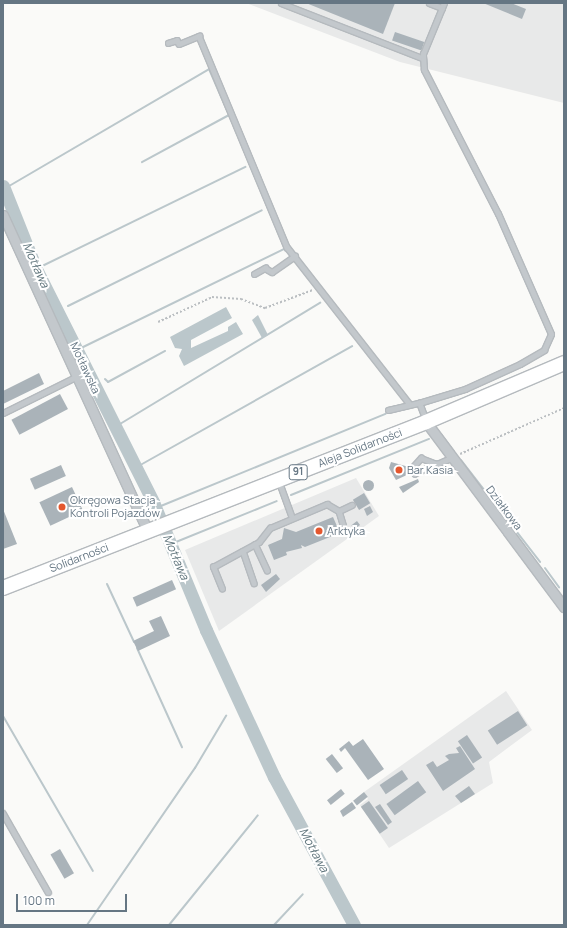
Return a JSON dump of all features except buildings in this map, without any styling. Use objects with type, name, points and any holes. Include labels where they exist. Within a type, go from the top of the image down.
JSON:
[{"type":"main road","name":"Aleja Solidarności","points":[[152,530],[426,422],[564,363]]},
{"type":"main road","name":"Solidarności","points":[[3,588],[152,530]]},
{"type":"street","name":"Motławska","points":[[3,215],[76,377],[152,530]]},
{"type":"street","name":"Działkowa","points":[[426,422],[451,458],[564,607]]},
{"type":"lane","points":[[281,3],[422,58]]},
{"type":"lane","points":[[388,410],[409,403],[419,403],[465,389],[520,364],[544,350],[551,334],[498,214],[424,70],[422,58],[443,5],[429,3]]},
{"type":"lane","points":[[168,43],[177,40],[179,44],[199,36],[287,247],[409,403]]},
{"type":"lane","points":[[254,274],[264,268],[272,272],[295,256]]},
{"type":"lane","points":[[3,413],[76,377]]},
{"type":"lane","points":[[419,403],[426,422]]},
{"type":"lane","points":[[437,464],[421,458],[411,468],[415,474],[451,458]]},
{"type":"lane","points":[[278,480],[292,517]]},
{"type":"lane","points":[[222,590],[213,567],[255,544],[270,528],[292,517],[327,504],[339,511],[344,527]]},
{"type":"lane","points":[[339,511],[352,504]]},
{"type":"lane","points":[[255,544],[267,570]]},
{"type":"lane","points":[[243,551],[254,583]]},
{"type":"lane","points":[[3,813],[48,892]]},
{"type":"path","points":[[158,322],[212,297],[241,299],[265,308],[301,292],[324,293]]},
{"type":"path","points":[[451,458],[564,408]]},
{"type":"shaded area","points":[[246,3],[564,3],[564,103],[400,62]]},
{"type":"shaded area","points":[[226,307],[232,318],[191,340],[191,348],[228,331],[228,327],[236,322],[243,334],[184,366],[179,356],[182,349],[175,348],[170,337]]},
{"type":"shaded area","points":[[258,315],[268,335],[262,338],[252,320]]},
{"type":"shaded area","points":[[356,478],[379,516],[219,631],[185,550]]},
{"type":"shaded area","points":[[506,691],[532,730],[489,762],[493,783],[389,848],[360,805],[368,799],[364,792]]},
{"type":"waterway","points":[[4,189],[209,69],[229,115],[142,162]]},
{"type":"waterway","points":[[36,269],[245,167]]},
{"type":"waterway","name":"Motława","points":[[3,186],[36,269],[153,502],[206,630],[274,777],[354,925]]},
{"type":"waterway","points":[[68,306],[262,210]]},
{"type":"waterway","points":[[77,350],[284,249]]},
{"type":"waterway","points":[[115,427],[320,303]]},
{"type":"waterway","points":[[135,468],[352,346]]},
{"type":"waterway","points":[[105,379],[108,382],[165,351]]},
{"type":"waterway","points":[[156,508],[385,414]]},
{"type":"waterway","points":[[441,434],[454,451]]},
{"type":"waterway","points":[[291,495],[429,439]]},
{"type":"waterway","points":[[461,460],[540,562]]},
{"type":"waterway","points":[[171,544],[277,501]]},
{"type":"waterway","points":[[545,568],[559,587]]},
{"type":"waterway","points":[[107,584],[134,642]]},
{"type":"waterway","points":[[137,648],[182,747]]},
{"type":"waterway","points":[[3,716],[93,871]]},
{"type":"waterway","points":[[87,925],[195,768],[226,716]]},
{"type":"waterway","points":[[169,925],[258,815]]},
{"type":"waterway","points":[[274,925],[303,894]]},
{"type":"place","name":"Bar Kasia","points":[[399,470]]},
{"type":"place","name":"Okręgowa Stacja Kontroli Pojazdów","points":[[62,507]]},
{"type":"place","name":"Arktyka","points":[[319,531]]}]
